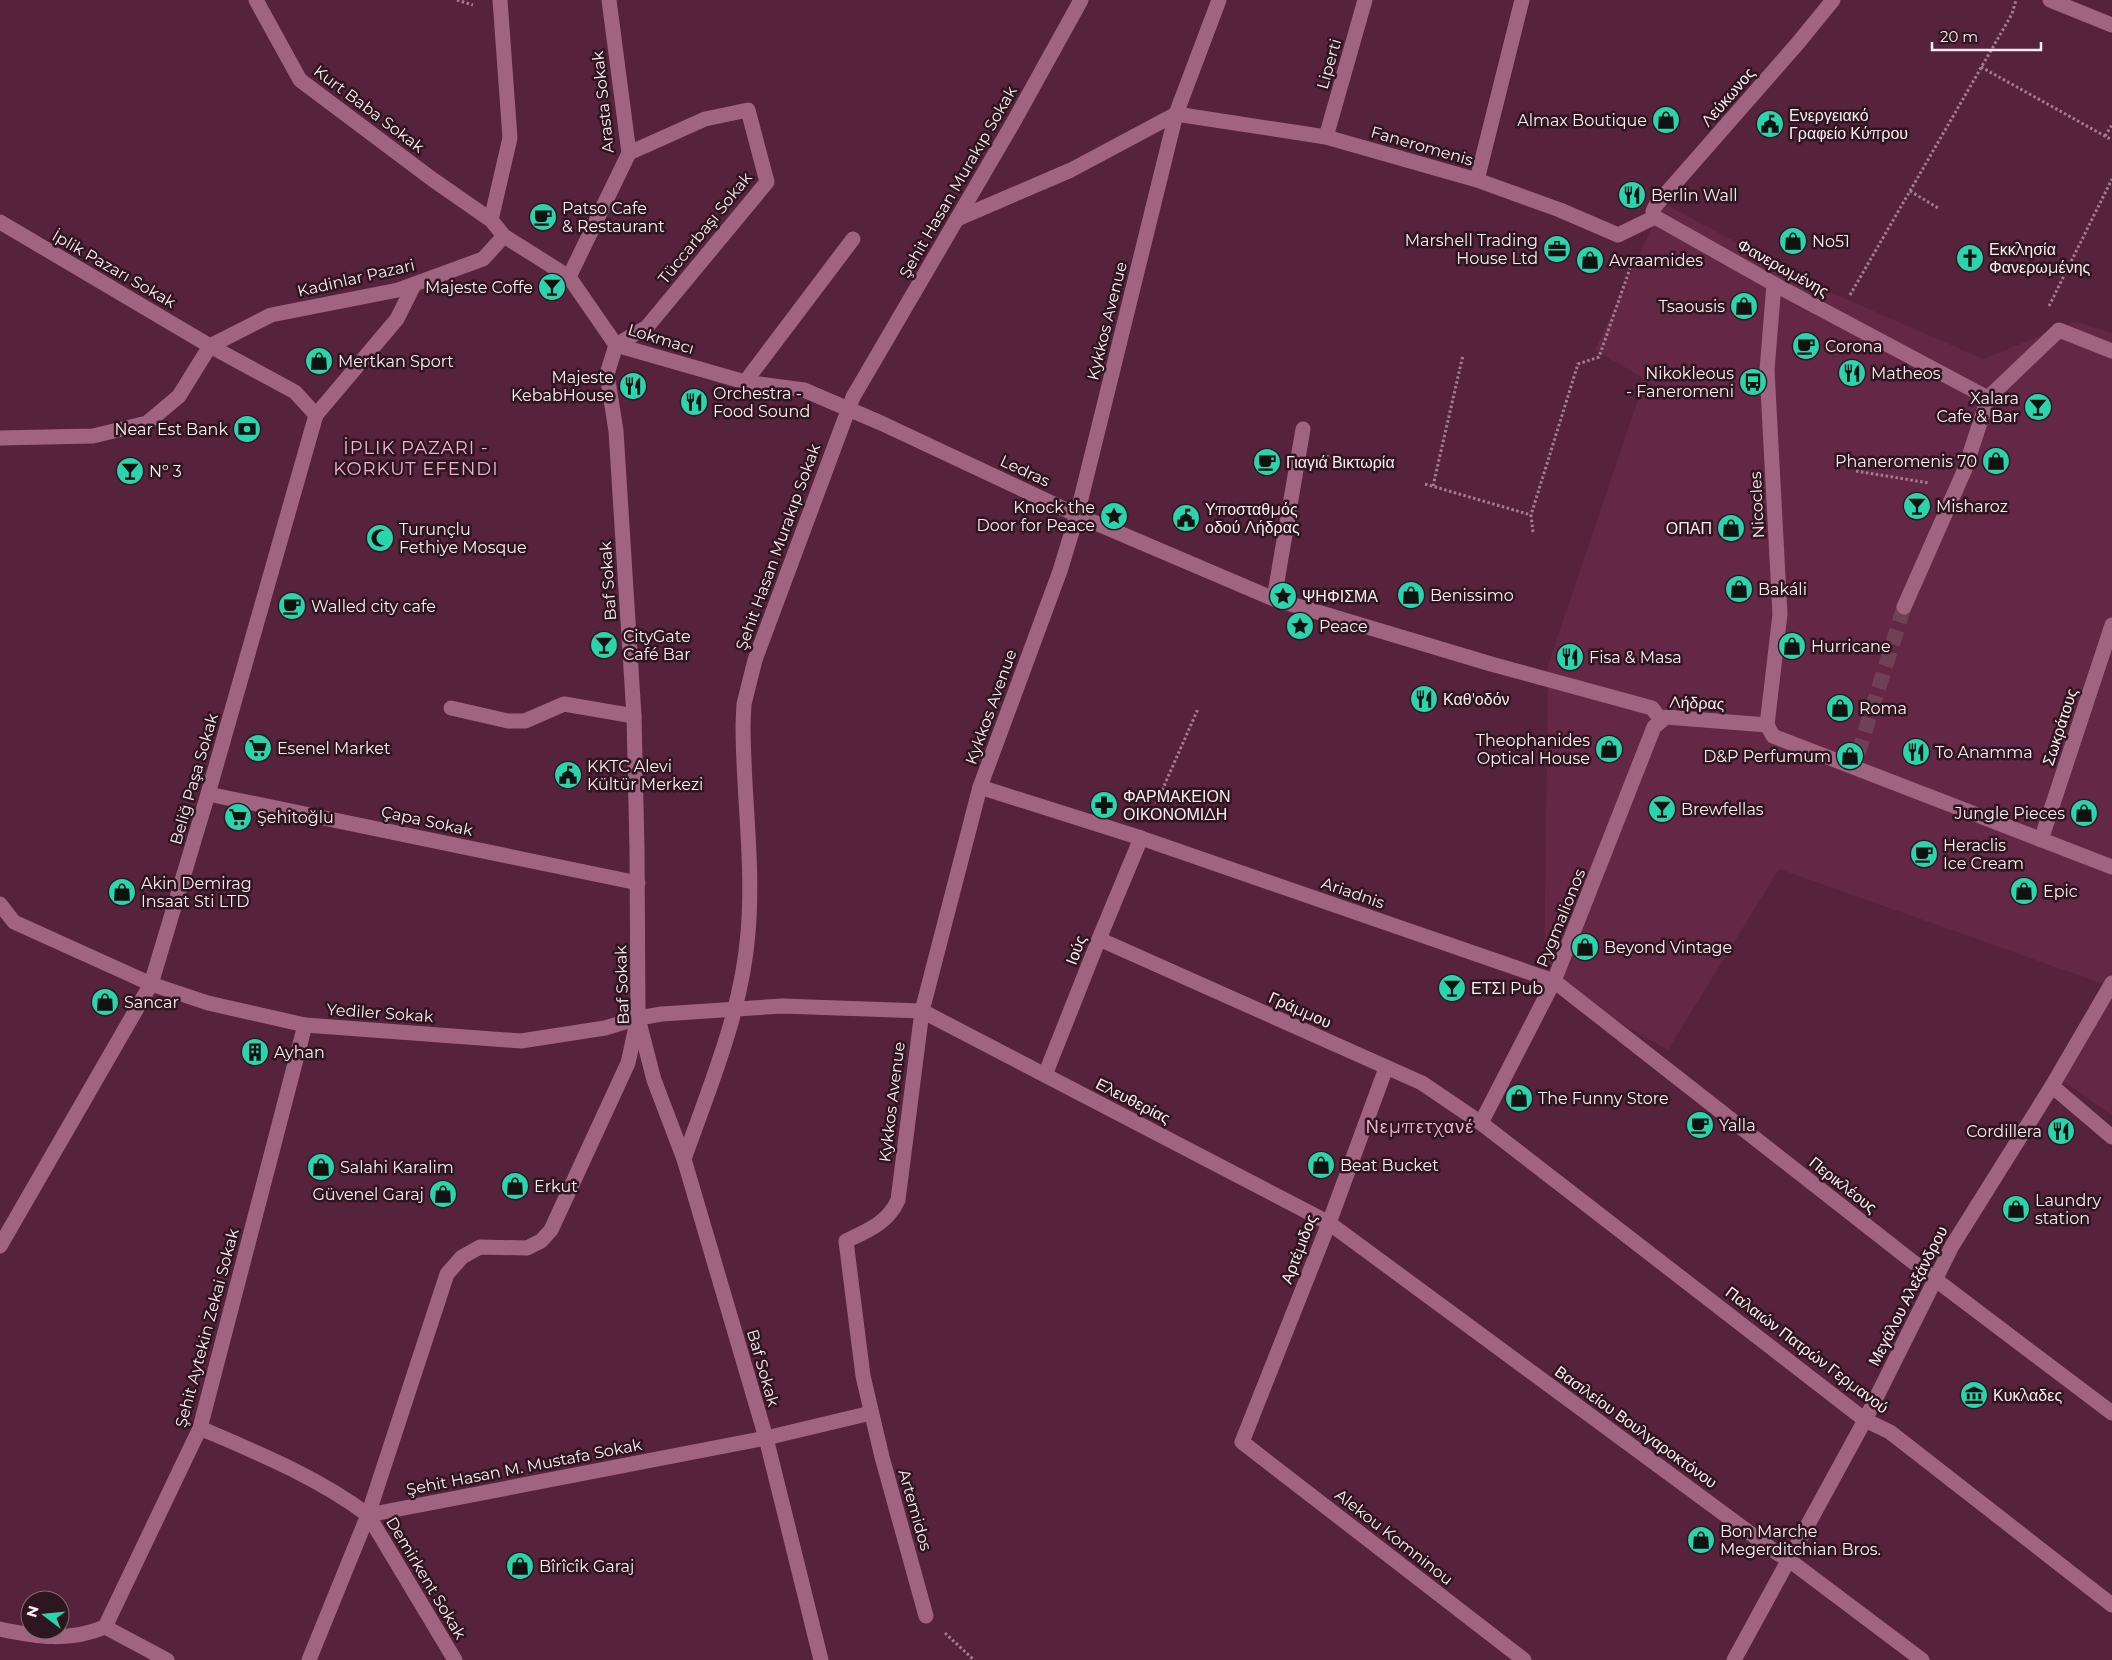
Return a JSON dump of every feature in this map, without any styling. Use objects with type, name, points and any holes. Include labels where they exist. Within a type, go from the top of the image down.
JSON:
[{"type":"street","name":"Kurt Baba Sokak","points":[[256,0],[300,80],[432,179],[491,220],[504,236]]},
{"type":"street","points":[[491,220],[510,138],[500,0]]},
{"type":"street","name":"Arasta Sokak","points":[[569,277],[629,153],[609,0]]},
{"type":"street","name":"Şehit Hasan Murakıp Sokak","points":[[684,1159],[734,1010],[748,936],[750,901],[743,749],[744,704],[754,660],[848,409],[1013,123],[1081,0]]},
{"type":"street","name":"Kykkos Avenue","points":[[871,1413],[863,1376],[846,1241],[878,1226],[894,1210],[898,1200],[922,1010],[980,787],[1060,571],[1077,515],[1176,114],[1219,0]]},
{"type":"street","name":"Liperti","points":[[1326,137],[1365,0]]},
{"type":"street","name":"Faneromenis","points":[[1176,114],[1326,137],[1477,180],[1522,0]]},
{"type":"street","name":"Λεύκωνος","points":[[1654,217],[1653,211],[1656,205],[1798,43],[1833,0]]},
{"type":"street","points":[[2050,0],[2112,25]]},
{"type":"street","name":"Tüccarbaşı Sokak","points":[[616,345],[646,327],[767,182],[748,110],[705,119],[629,153]]},
{"type":"street","points":[[957,219],[1071,170],[1176,114]]},
{"type":"street","points":[[1477,180],[1560,210],[1618,235],[1654,217]]},
{"type":"street","name":"Φανερωμένης","points":[[1654,217],[1774,284],[1988,398]]},
{"type":"street","name":"İplik Pazarı Sokak","points":[[0,222],[210,346]]},
{"type":"street","name":"Lokmacı","points":[[504,236],[569,277],[616,345],[745,382],[804,390],[848,409]]},
{"type":"street","name":"Kadinlar Pazari","points":[[210,346],[271,315],[398,290],[483,259],[504,236]]},
{"type":"street","points":[[745,382],[852,239]]},
{"type":"street","points":[[0,438],[93,436],[147,423],[179,396],[210,346],[295,392],[316,415],[397,319],[414,284]]},
{"type":"street","name":"Nicocles","points":[[1767,725],[1780,614],[1767,370],[1774,284]]},
{"type":"street","points":[[1904,607],[1957,487],[1988,398],[2059,330],[2112,351]]},
{"type":"street","name":"Baf Sokak","points":[[616,345],[607,374],[616,432],[634,716],[638,882],[638,1018],[654,1080],[684,1159],[766,1438],[821,1660]]},
{"type":"street","name":"Ledras","points":[[848,409],[1077,515],[1217,573]]},
{"type":"street","name":"Beliğ Paşa Sokak","points":[[0,1246],[152,984],[316,415]]},
{"type":"street","points":[[1274,599],[1303,429]]},
{"type":"street","name":"Λήδρας","points":[[1217,573],[1274,599],[1491,664],[1652,708],[1661,720],[1666,717],[1767,725]]},
{"type":"street","name":"Σωκράτους","points":[[2041,840],[2112,624]]},
{"type":"street","points":[[451,708],[508,721],[525,721],[564,704],[634,716]]},
{"type":"street","name":"Pygmalionos","points":[[1481,1123],[1554,981],[1654,727],[1661,720]]},
{"type":"street","points":[[1767,725],[1773,736],[2112,867]]},
{"type":"street","points":[[1855,769],[1858,754]]},
{"type":"street","name":"Ariadnis","points":[[980,787],[1141,838],[1554,981]]},
{"type":"street","name":"Çapa Sokak","points":[[208,794],[638,882]]},
{"type":"street","name":"Ιούς","points":[[1046,1076],[1098,939],[1141,838]]},
{"type":"street","name":"Yediler Sokak","points":[[0,904],[7,923],[152,984],[208,1003],[305,1025],[521,1041],[605,1028],[638,1018],[662,1014],[782,1006],[922,1010]]},
{"type":"street","name":"Γράμμου","points":[[1098,939],[1422,1083],[1481,1123]]},
{"type":"street","name":"Περικλέους","points":[[1554,981],[1936,1280],[2112,1413]]},
{"type":"street","name":"Μεγάλου Αλεξάνδρου","points":[[1734,1660],[1865,1420],[1952,1246],[2052,1086],[2112,983]]},
{"type":"street","name":"Ελευθερίας","points":[[922,1010],[1329,1223]]},
{"type":"street","points":[[309,1660],[368,1515],[447,1274],[462,1257],[480,1247],[527,1248],[541,1241],[551,1230],[628,1063],[638,1018]]},
{"type":"street","name":"Şehit Aytekin Zekai Sokak","points":[[106,1627],[200,1428],[305,1025]]},
{"type":"street","name":"Αρτέμιδος","points":[[1242,1442],[1329,1223],[1386,1068]]},
{"type":"street","points":[[2052,1086],[2112,1137]]},
{"type":"street","name":"Παλαιών Πατρών Γερμανού","points":[[1481,1123],[1865,1420],[1890,1432],[2112,1605]]},
{"type":"street","name":"Βασιλείου Βουλγαροκτόνου","points":[[1329,1223],[1789,1560],[1922,1660]]},
{"type":"street","name":"Şehit Hasan M. Mustafa Sokak","points":[[368,1515],[766,1438],[871,1413]]},
{"type":"street","name":"Artemidos","points":[[871,1413],[926,1616]]},
{"type":"street","points":[[200,1428],[283,1464],[346,1499],[368,1515]]},
{"type":"street","name":"Alekou Komninou","points":[[1242,1442],[1524,1660]]},
{"type":"street","name":"Demirkent Sokak","points":[[368,1515],[455,1660]]},
{"type":"street","points":[[0,1629],[34,1637],[69,1637],[91,1633],[106,1627],[167,1660]]},
{"type":"path","points":[[1852,292],[2012,14],[2016,0]]},
{"type":"path","points":[[1981,67],[2112,140]]},
{"type":"path","points":[[2105,136],[2112,126]]},
{"type":"path","points":[[2047,310],[2112,179]]},
{"type":"path","points":[[1910,191],[1938,208]]},
{"type":"path","points":[[1533,532],[1531,515],[1578,364],[1599,357],[1634,256]]},
{"type":"path","points":[[1433,486],[1463,355]]},
{"type":"path","points":[[1856,471],[1957,487]]},
{"type":"path","points":[[1425,484],[1531,515]]},
{"type":"path","points":[[1141,838],[1198,708]]},
{"type":"path","points":[[926,1616],[974,1660]]},
{"type":"shaded area","points":[[1663,203],[1828,291],[1983,359],[2076,321],[2112,333],[2112,987],[1779,869],[1668,1050],[1544,980],[1548,665],[1645,379],[1595,350]]},
{"type":"shaded area","points":[[2112,997],[2112,1115],[2063,1081]]},
{"type":"tunnel","points":[[1858,754],[1904,607]]},
{"type":"place","name":"Almax Boutique","points":[[1666,120]]},
{"type":"place","name":"Ενεργειακό Γραφείο Κύπρου","points":[[1770,124]]},
{"type":"place","name":"Berlin Wall","points":[[1632,195]]},
{"type":"place","name":"Patso Cafe & Restaurant","points":[[543,217]]},
{"type":"place","name":"No51","points":[[1793,241]]},
{"type":"place","name":"Marshell Trading House Ltd","points":[[1557,249]]},
{"type":"place","name":"Εκκλησία Φανερωμένης","points":[[1970,258]]},
{"type":"place","name":"Avraamides","points":[[1590,260]]},
{"type":"place","name":"Majeste Coffe","points":[[552,287]]},
{"type":"place","name":"Tsaousis","points":[[1744,306]]},
{"type":"place","name":"Corona","points":[[1806,346]]},
{"type":"place","name":"Mertkan Sport","points":[[319,361]]},
{"type":"place","name":"Matheos","points":[[1852,373]]},
{"type":"place","name":"Nikokleous - Faneromeni","points":[[1753,382]]},
{"type":"place","name":"Majeste KebabHouse","points":[[633,386]]},
{"type":"place","name":"Orchestra - Food Sound","points":[[694,402]]},
{"type":"place","name":"Xalara Cafe & Bar","points":[[2038,407]]},
{"type":"place","name":"Near Est Bank","points":[[247,429]]},
{"type":"place","name":"Phaneromenis 70","points":[[1996,461]]},
{"type":"place","name":"Γιαγιά Βικτωρία","points":[[1267,462]]},
{"type":"place","name":"Nº 3","points":[[130,471]]},
{"type":"place","name":"Misharoz","points":[[1917,506]]},
{"type":"place","name":"Knock the Door for Peace","points":[[1114,516]]},
{"type":"place","name":"Υποσταθμός οδού Λήδρας","points":[[1186,518]]},
{"type":"place","name":"ΟΠΑΠ","points":[[1731,528]]},
{"type":"place","name":"Turunçlu Fethiye Mosque","points":[[380,538]]},
{"type":"place","name":"Bakáli","points":[[1739,589]]},
{"type":"place","name":"Benissimo","points":[[1411,595]]},
{"type":"place","name":"ΨΗΦΙΣΜΑ","points":[[1283,596]]},
{"type":"place","name":"Walled city cafe","points":[[292,606]]},
{"type":"place","name":"Peace","points":[[1300,626]]},
{"type":"place","name":"CityGate Café Bar","points":[[604,645]]},
{"type":"place","name":"Hurricane","points":[[1792,646]]},
{"type":"place","name":"Fisa & Masa","points":[[1570,657]]},
{"type":"place","name":"Καθ'οδόν","points":[[1424,699]]},
{"type":"place","name":"Roma","points":[[1840,708]]},
{"type":"place","name":"Esenel Market","points":[[258,748]]},
{"type":"place","name":"Theophanides Optical House","points":[[1609,749]]},
{"type":"place","name":"To Anamma","points":[[1916,752]]},
{"type":"place","name":"D&P Perfumum","points":[[1850,756]]},
{"type":"place","name":"KKTC Alevi Kültür Merkezi","points":[[568,775]]},
{"type":"place","name":"ΦΑΡΜΑΚΕΙΟΝ ΟΙΚΟΝΟΜΙΔΗ","points":[[1104,805]]},
{"type":"place","name":"Brewfellas","points":[[1662,809]]},
{"type":"place","name":"Jungle Pieces","points":[[2084,813]]},
{"type":"place","name":"Şehitoğlu","points":[[238,817]]},
{"type":"place","name":"Heraclis Ice Cream","points":[[1924,854]]},
{"type":"place","name":"Epic","points":[[2024,891]]},
{"type":"place","name":"Akin Demirag Insaat Sti LTD","points":[[122,892]]},
{"type":"place","name":"Beyond Vintage","points":[[1585,947]]},
{"type":"place","name":"ΕΤΣΙ Pub","points":[[1452,988]]},
{"type":"place","name":"Sancar","points":[[105,1002]]},
{"type":"place","name":"Ayhan","points":[[255,1052]]},
{"type":"place","name":"The Funny Store","points":[[1519,1098]]},
{"type":"place","name":"Yalla","points":[[1700,1125]]},
{"type":"place","name":"Cordillera","points":[[2061,1131]]},
{"type":"place","name":"Beat Bucket","points":[[1321,1165]]},
{"type":"place","name":"Salahi Karalim","points":[[321,1167]]},
{"type":"place","name":"Erkut","points":[[515,1186]]},
{"type":"place","name":"Güvenel Garaj","points":[[443,1194]]},
{"type":"place","name":"Laundry station","points":[[2016,1209]]},
{"type":"place","name":"Κυκλαδες","points":[[1974,1395]]},
{"type":"place","name":"Bon Marche Megerditchian Bros.","points":[[1701,1540]]},
{"type":"place","name":"Bîrîcîk Garaj","points":[[520,1566]]},
{"type":"district","name":"İPLIK PAZARI - KORKUT EFENDI","points":[[416,458]]},
{"type":"district","name":"Νεμπετχανέ","points":[[1420,1127]]}]
